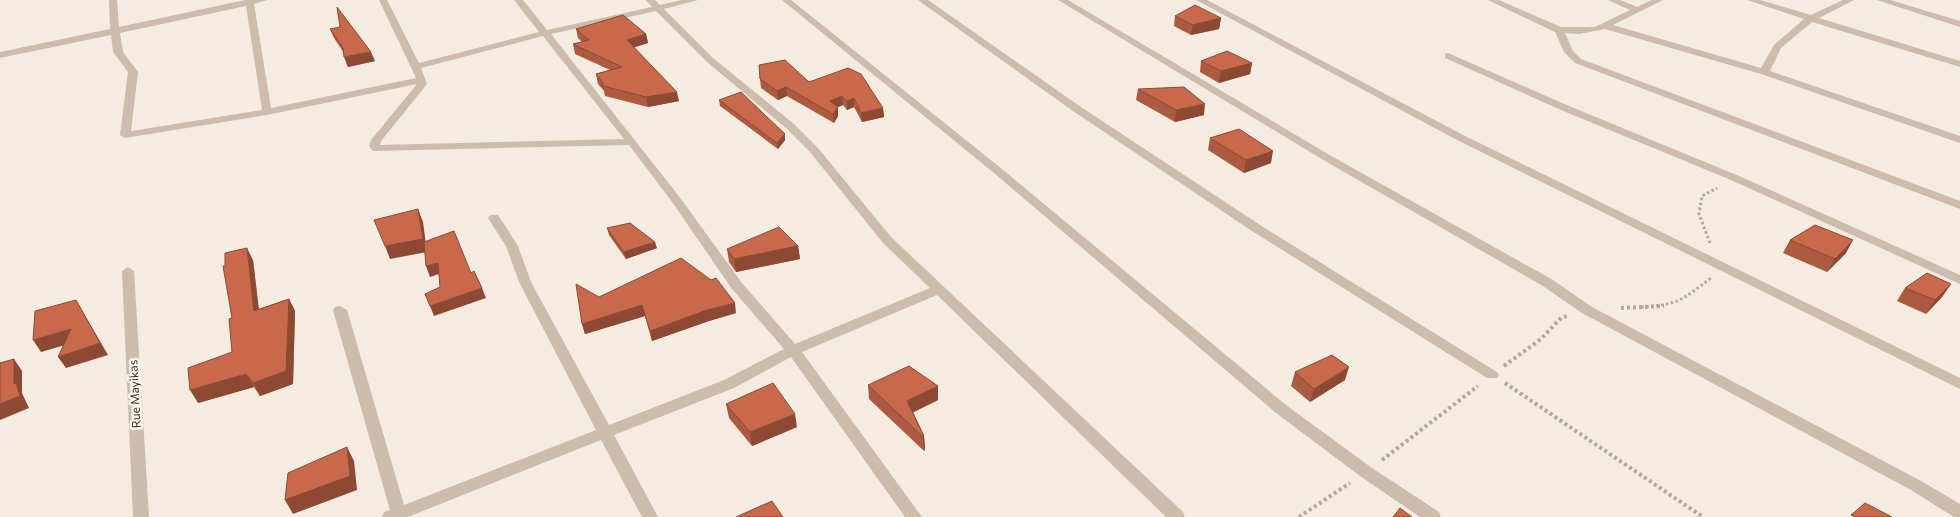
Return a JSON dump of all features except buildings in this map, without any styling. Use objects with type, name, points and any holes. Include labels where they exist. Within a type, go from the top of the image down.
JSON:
[{"type":"street","points":[[113,0],[118,52],[133,72],[125,135],[267,112],[422,80]]},
{"type":"street","points":[[0,55],[263,0]]},
{"type":"street","points":[[383,0],[422,80],[422,84],[376,140],[374,146],[377,149],[630,142]]},
{"type":"street","points":[[518,0],[576,70],[674,197],[737,286],[793,350],[914,517]]},
{"type":"street","points":[[415,67],[655,4],[694,0]]},
{"type":"street","points":[[786,0],[1005,178],[1281,409],[1366,472],[1433,517]]},
{"type":"street","points":[[922,0],[1074,107],[1248,222],[1492,375]]},
{"type":"street","points":[[1062,0],[1329,159],[1548,284],[1587,310],[1917,486],[1960,512]]},
{"type":"street","points":[[1200,0],[1462,138],[1960,384]]},
{"type":"street","points":[[1492,0],[1559,30],[1579,31],[1606,26],[1659,0]]},
{"type":"street","points":[[1612,0],[1638,10]]},
{"type":"street","points":[[1750,0],[1960,64]]},
{"type":"street","points":[[1764,72],[1777,47],[1810,19],[1850,0]]},
{"type":"street","points":[[1881,0],[1960,24]]},
{"type":"street","points":[[249,2],[267,112]]},
{"type":"street","points":[[655,4],[710,60],[790,126],[814,150],[887,240],[1177,517]]},
{"type":"street","points":[[1606,26],[1764,72],[1960,140]]},
{"type":"street","points":[[1559,30],[1569,52],[1578,61],[1960,205]]},
{"type":"street","points":[[1448,56],[1566,108],[1735,178],[1960,280]]},
{"type":"street","points":[[494,218],[512,246],[525,282],[606,431],[650,517]]},
{"type":"street","name":"Rue Mayikas","points":[[128,271],[141,517]]},
{"type":"street","points":[[340,310],[396,516],[606,431],[729,384],[793,350],[940,289]]},
{"type":"path","points":[[1298,517],[1366,472],[1541,339],[1562,317],[1587,310],[1663,306],[1681,301],[1725,268],[1708,240],[1700,214],[1702,196],[1735,178]]},
{"type":"path","points":[[1492,375],[1703,517]]}]
